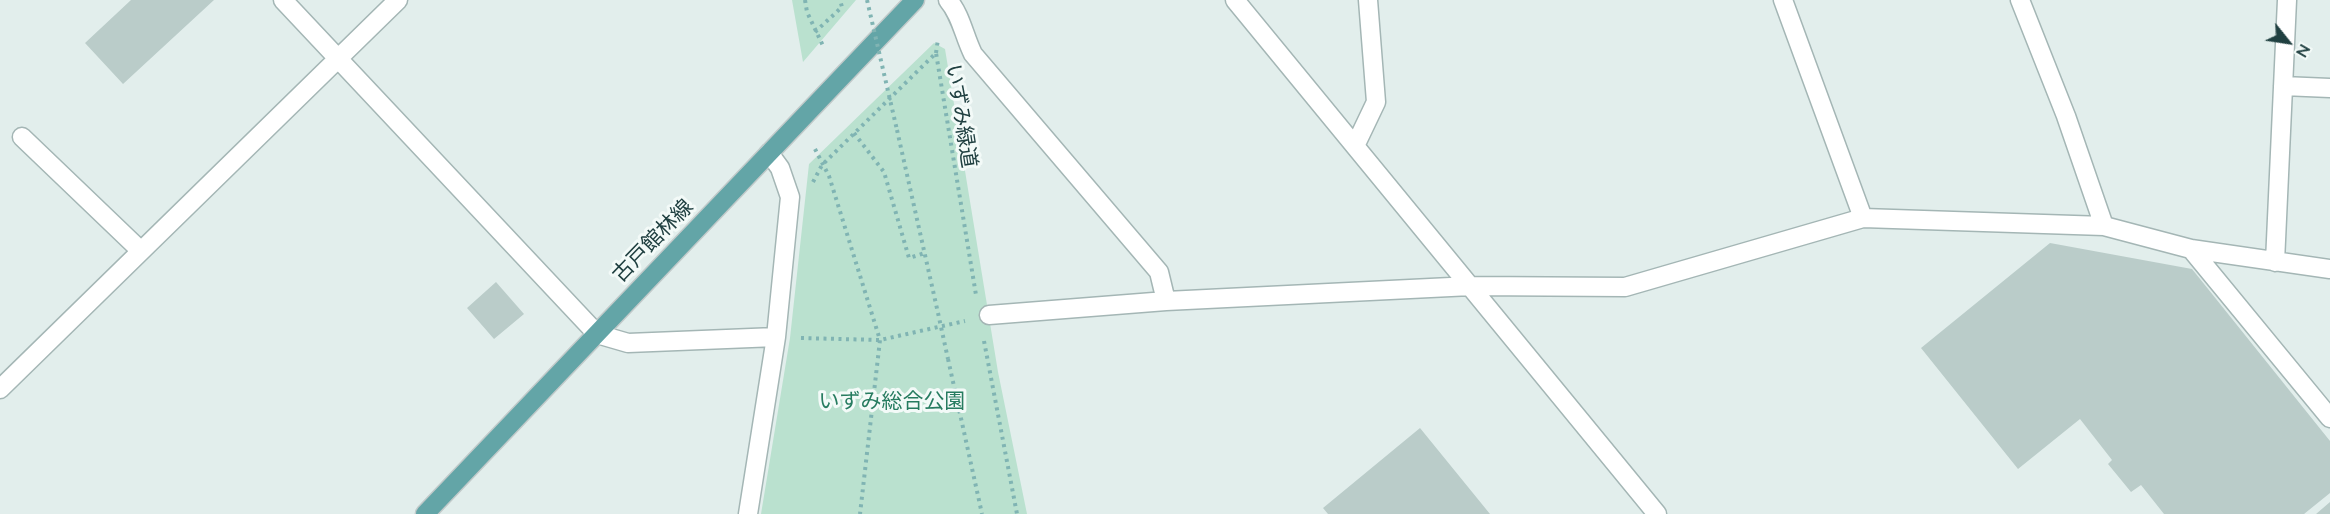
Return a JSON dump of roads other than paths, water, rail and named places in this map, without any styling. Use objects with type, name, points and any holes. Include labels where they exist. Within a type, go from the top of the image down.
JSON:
[{"type":"main road","name":"古戸館林線","points":[[429,512],[915,0]]},
{"type":"street","points":[[283,0],[597,333],[628,343],[777,337]]},
{"type":"street","points":[[0,389],[398,0]]},
{"type":"street","points":[[948,0],[958,11],[963,32],[973,54],[1159,273],[1166,301]]},
{"type":"street","points":[[1235,0],[1657,514]]},
{"type":"street","points":[[1355,146],[1376,102],[1368,0]]},
{"type":"street","points":[[1783,0],[1863,218]]},
{"type":"street","points":[[2020,0],[2066,116],[2104,226]]},
{"type":"street","points":[[2275,262],[2287,0]]},
{"type":"street","points":[[2283,86],[2330,88]]},
{"type":"street","points":[[22,138],[141,251]]},
{"type":"street","points":[[748,514],[777,337],[790,197],[780,168],[769,153]]},
{"type":"street","points":[[984,316],[1166,301],[1471,286],[1625,287],[1863,218],[2104,226],[2191,249],[2330,268]]},
{"type":"street","points":[[2191,249],[2330,418]]},
{"type":"park label","name":"いずみ総合公園","points":[[892,402]]}]
